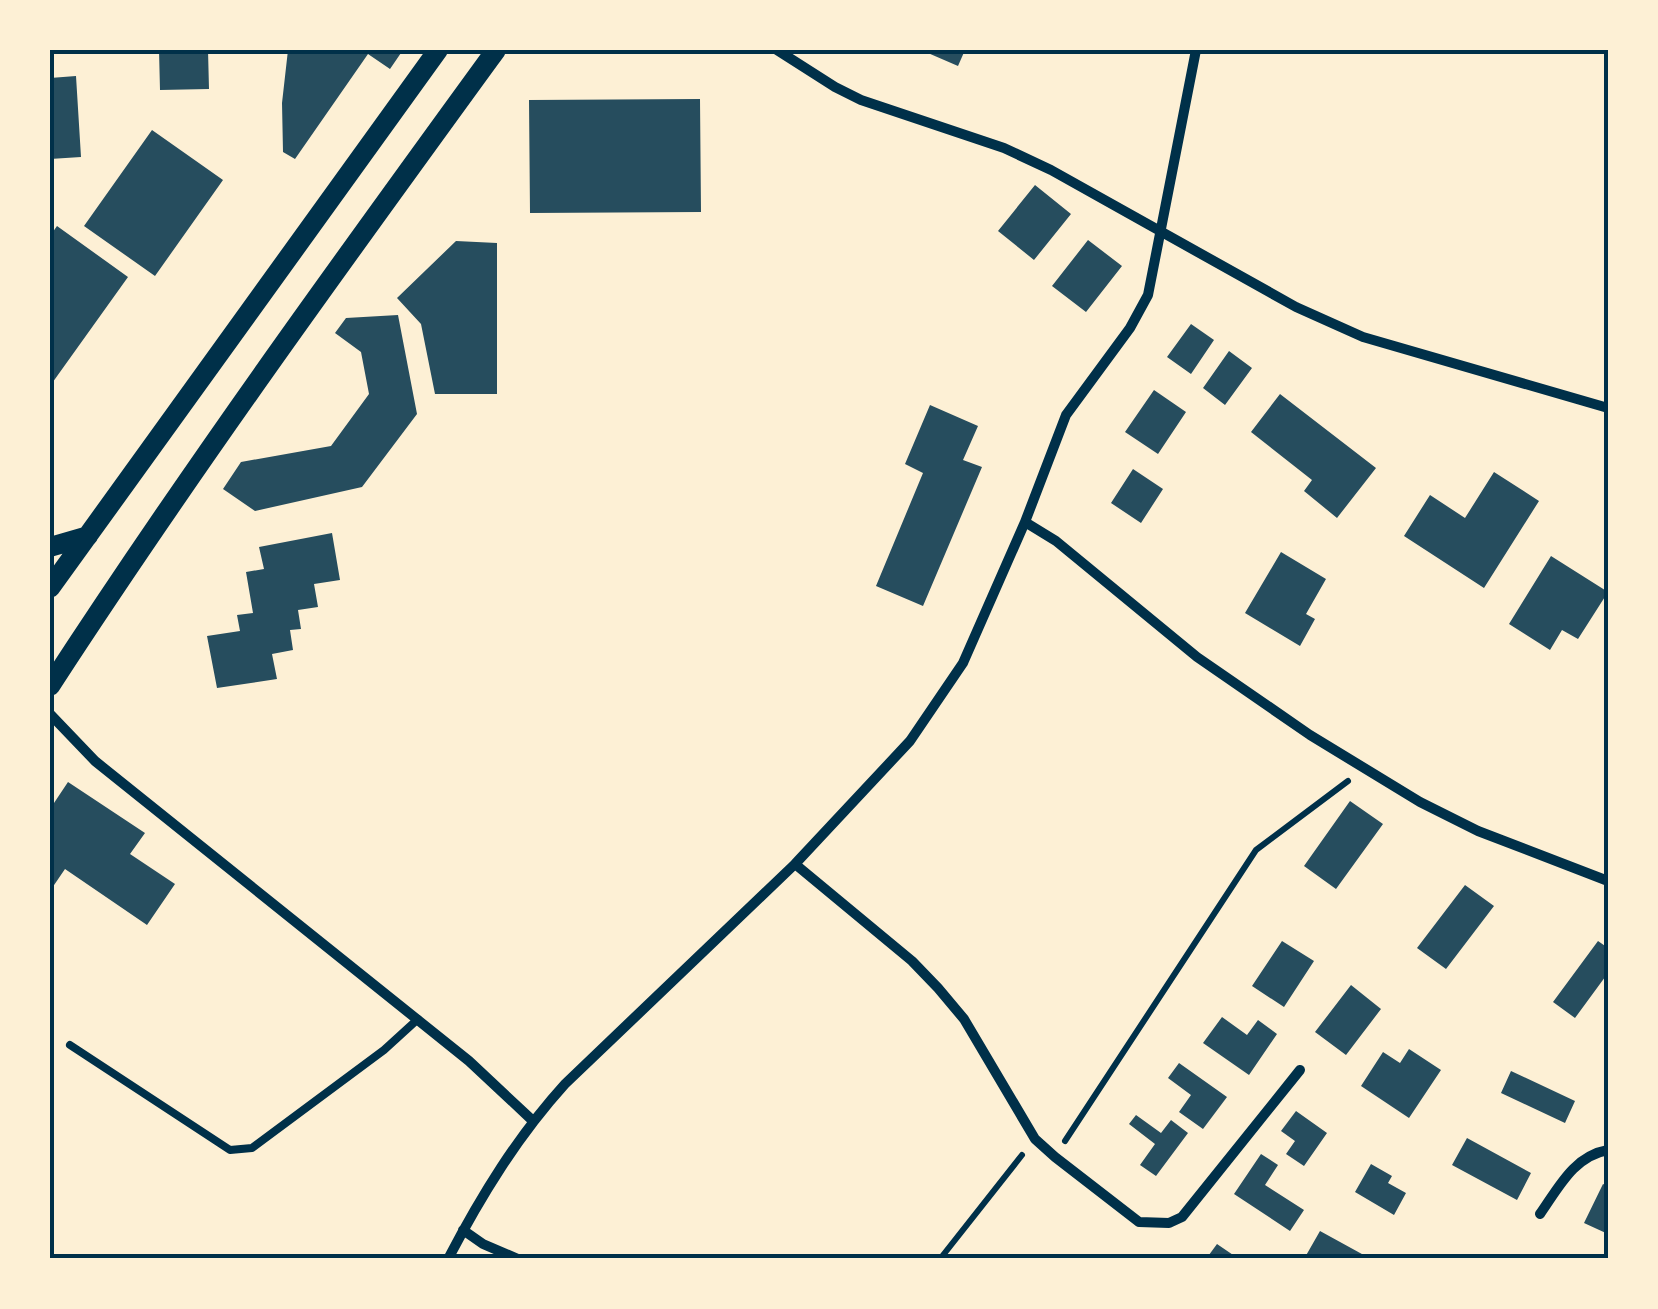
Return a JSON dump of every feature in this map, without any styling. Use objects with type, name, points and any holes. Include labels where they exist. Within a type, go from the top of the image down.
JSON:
[{"type":"main road","points":[[50,588],[438,50]]},
{"type":"main road","points":[[50,686],[496,50]]},
{"type":"main road","points":[[50,547],[88,536]]},
{"type":"street","points":[[777,50],[834,87],[1004,148],[1051,170],[1296,307],[1363,338],[1608,408]]},
{"type":"street","points":[[448,1259],[503,1162],[532,1120],[795,864],[910,741],[939,702],[962,663],[1025,522],[1066,415],[1130,328],[1148,295],[1196,50]]},
{"type":"street","points":[[1025,522],[1056,540],[1210,666],[1420,802],[1478,831],[1608,882]]},
{"type":"street","points":[[50,714],[95,761],[418,1019],[532,1120]]},
{"type":"street","points":[[795,864],[912,960],[938,988],[972,1032],[1035,1139],[1140,1222],[1169,1223],[1182,1217],[1300,1070]]},
{"type":"street","points":[[1540,1214],[1572,1168],[1591,1153],[1608,1150]]},
{"type":"street","points":[[463,1230],[483,1244],[518,1259]]},
{"type":"lane","points":[[70,1046],[230,1150],[252,1148],[384,1050],[418,1019]]},
{"type":"path","points":[[1055,1157],[1256,850],[1364,767]]},
{"type":"path","points":[[940,1259],[1035,1139]]},
{"type":"building","points":[[159,50],[208,50],[209,89],[160,90]]},
{"type":"building","points":[[288,50],[403,50],[390,69],[368,54],[295,159],[283,152],[282,103]]},
{"type":"building","points":[[921,50],[965,50],[958,66]]},
{"type":"building","points":[[76,76],[81,157],[50,159],[50,78]]},
{"type":"building","points":[[700,99],[701,212],[530,213],[529,100]]},
{"type":"building","points":[[152,130],[223,180],[155,276],[84,226]]},
{"type":"building","points":[[1035,185],[1071,214],[1034,260],[998,231]]},
{"type":"building","points":[[57,226],[128,277],[50,386],[50,236]]},
{"type":"building","points":[[1088,240],[1122,266],[1086,312],[1052,286]]},
{"type":"building","points":[[456,241],[497,243],[497,394],[435,394],[421,324],[397,298]]},
{"type":"building","points":[[398,315],[417,414],[362,487],[255,511],[223,489],[241,462],[331,446],[369,394],[361,352],[335,333],[346,318]]},
{"type":"building","points":[[1191,324],[1214,340],[1191,374],[1167,357]]},
{"type":"building","points":[[1229,351],[1252,368],[1225,405],[1203,388]]},
{"type":"building","points":[[1154,390],[1186,412],[1158,454],[1125,432]]},
{"type":"building","points":[[1280,394],[1376,468],[1337,518],[1304,491],[1312,480],[1251,432]]},
{"type":"building","points":[[930,405],[978,426],[963,460],[982,467],[923,606],[876,586],[923,473],[905,464]]},
{"type":"building","points":[[1133,469],[1163,489],[1141,523],[1111,503]]},
{"type":"building","points":[[1494,472],[1539,501],[1484,588],[1404,536],[1430,495],[1465,518]]},
{"type":"building","points":[[332,533],[340,580],[314,584],[318,607],[298,610],[301,629],[290,630],[293,650],[272,654],[277,679],[217,688],[207,636],[240,631],[237,615],[253,613],[246,572],[264,569],[259,547]]},
{"type":"building","points":[[1281,552],[1326,579],[1306,614],[1315,619],[1300,646],[1245,613]]},
{"type":"building","points":[[1551,556],[1608,592],[1578,639],[1562,630],[1550,650],[1509,624]]},
{"type":"building","points":[[68,782],[145,833],[130,854],[175,884],[147,925],[65,869],[50,891],[50,809]]},
{"type":"building","points":[[1350,801],[1383,824],[1336,889],[1304,866]]},
{"type":"building","points":[[1465,885],[1494,906],[1446,969],[1417,948]]},
{"type":"building","points":[[1282,941],[1314,961],[1284,1007],[1252,986]]},
{"type":"building","points":[[1598,941],[1608,948],[1608,973],[1575,1018],[1553,1002]]},
{"type":"building","points":[[1351,985],[1381,1009],[1346,1055],[1315,1032]]},
{"type":"building","points":[[1222,1017],[1247,1035],[1258,1020],[1277,1034],[1249,1075],[1203,1043]]},
{"type":"building","points":[[1409,1049],[1441,1070],[1409,1118],[1361,1086],[1383,1052],[1400,1063]]},
{"type":"building","points":[[1179,1063],[1227,1097],[1203,1129],[1179,1112],[1191,1095],[1168,1078]]},
{"type":"building","points":[[1511,1071],[1575,1101],[1565,1123],[1501,1093]]},
{"type":"building","points":[[1296,1111],[1327,1133],[1304,1166],[1286,1154],[1295,1141],[1281,1131]]},
{"type":"building","points":[[1136,1115],[1161,1133],[1171,1120],[1188,1133],[1156,1176],[1140,1165],[1155,1144],[1129,1124]]},
{"type":"building","points":[[1467,1138],[1531,1173],[1517,1200],[1452,1165]]},
{"type":"building","points":[[1261,1154],[1278,1165],[1265,1185],[1304,1210],[1290,1231],[1234,1194]]},
{"type":"building","points":[[1371,1164],[1392,1176],[1388,1183],[1406,1193],[1394,1215],[1355,1192]]},
{"type":"building","points":[[1603,1184],[1608,1186],[1608,1234],[1584,1223]]},
{"type":"building","points":[[1320,1231],[1371,1259],[1304,1259]]},
{"type":"building","points":[[1217,1244],[1239,1259],[1206,1259]]}]
